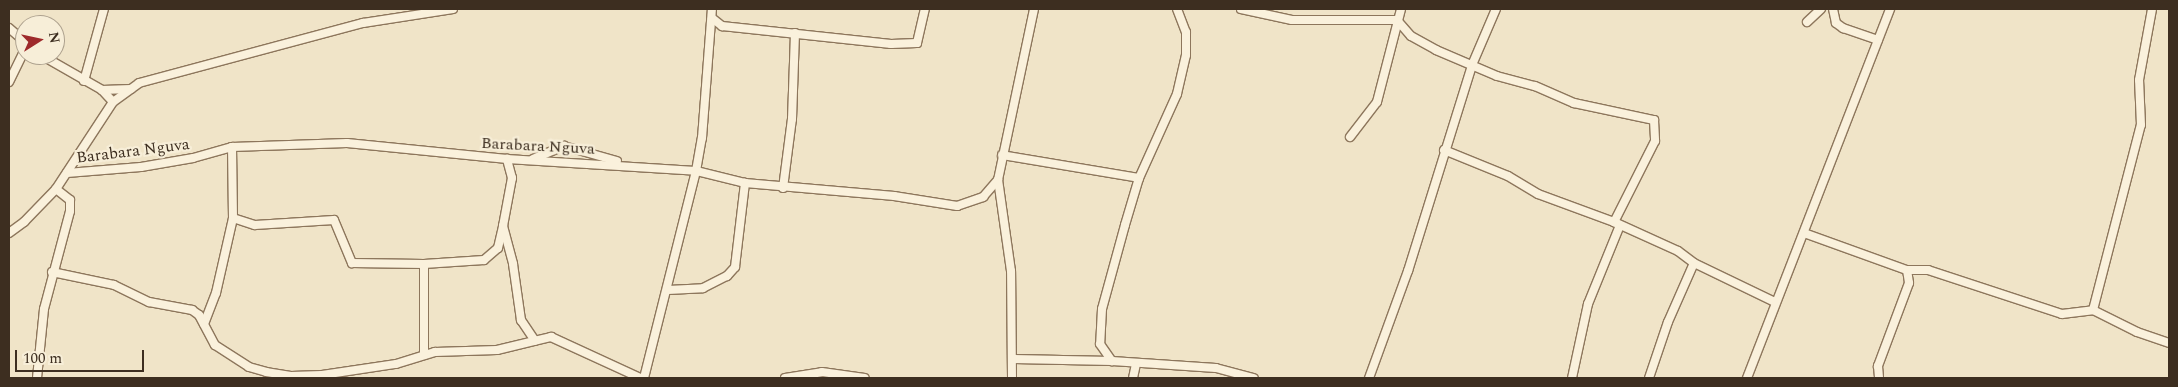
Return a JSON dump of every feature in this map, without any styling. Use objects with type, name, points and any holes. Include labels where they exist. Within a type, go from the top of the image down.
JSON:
[{"type":"street","points":[[84,81],[104,9]]},
{"type":"street","points":[[418,14],[425,9]]},
{"type":"street","points":[[9,233],[56,189],[113,102],[131,89],[156,77],[270,50],[329,32],[453,9]]},
{"type":"street","points":[[644,378],[668,290],[696,171],[702,138],[712,9]]},
{"type":"street","points":[[710,31],[722,26],[891,44],[917,43],[925,9]]},
{"type":"street","points":[[1012,378],[1014,359],[1009,335],[1009,246],[998,180],[1034,9]]},
{"type":"street","points":[[1112,362],[1100,344],[1102,309],[1139,178],[1177,94],[1186,54],[1186,32],[1177,9]]},
{"type":"street","points":[[1241,9],[1268,11],[1292,20],[1397,20],[1411,36],[1472,65],[1574,103],[1654,120],[1655,141],[1617,223],[1588,304],[1572,378]]},
{"type":"street","points":[[1350,137],[1377,102],[1391,56],[1397,20],[1401,9]]},
{"type":"street","points":[[1370,378],[1408,271],[1444,150],[1472,65],[1496,9]]},
{"type":"street","points":[[1807,22],[1821,9]]},
{"type":"street","points":[[1833,9],[1836,23],[1843,28],[1878,40]]},
{"type":"street","points":[[1746,378],[1890,9]]},
{"type":"street","points":[[2093,310],[2141,125],[2140,80],[2152,9]]},
{"type":"street","points":[[712,18],[722,26]]},
{"type":"street","points":[[783,188],[792,119],[794,33]]},
{"type":"street","points":[[9,82],[17,65]]},
{"type":"street","points":[[58,65],[102,90],[113,102]]},
{"type":"street","points":[[102,90],[131,89]]},
{"type":"street","name":"Barabara Nguva","points":[[67,173],[141,167],[193,158],[232,147],[347,144],[506,159],[623,164],[696,171],[745,183],[783,188],[894,196],[957,206],[982,198],[998,180]]},
{"type":"street","points":[[531,160],[564,146],[623,164]]},
{"type":"street","points":[[204,324],[216,293],[233,218],[232,147]]},
{"type":"street","points":[[1444,150],[1508,176],[1538,194],[1617,223],[1678,251],[1694,263],[1775,302]]},
{"type":"street","points":[[1002,155],[1139,178]]},
{"type":"street","points":[[233,218],[256,225],[334,220],[352,263],[424,264],[484,260],[498,248],[503,226],[512,178],[506,159]]},
{"type":"street","points":[[668,290],[703,288],[727,276],[735,267],[745,183]]},
{"type":"street","points":[[37,378],[44,309],[52,272],[70,211],[70,200],[56,189]]},
{"type":"street","points":[[503,226],[513,264],[521,320],[535,341]]},
{"type":"street","points":[[1804,232],[1907,270],[1928,270],[2062,314],[2093,310],[2137,332],[2169,342]]},
{"type":"street","points":[[1650,378],[1668,322],[1694,263]]},
{"type":"street","points":[[424,264],[424,355]]},
{"type":"street","points":[[1879,378],[1878,366],[1909,283],[1907,270]]},
{"type":"street","points":[[52,272],[114,285],[149,302],[192,310],[204,324],[215,345],[248,367],[291,376],[364,374],[424,355],[497,350],[551,337],[640,378]]},
{"type":"street","points":[[1014,359],[1216,368],[1254,378]]},
{"type":"street","points":[[1133,378],[1136,364]]},
{"type":"street","points":[[785,378],[822,372],[864,378]]}]
